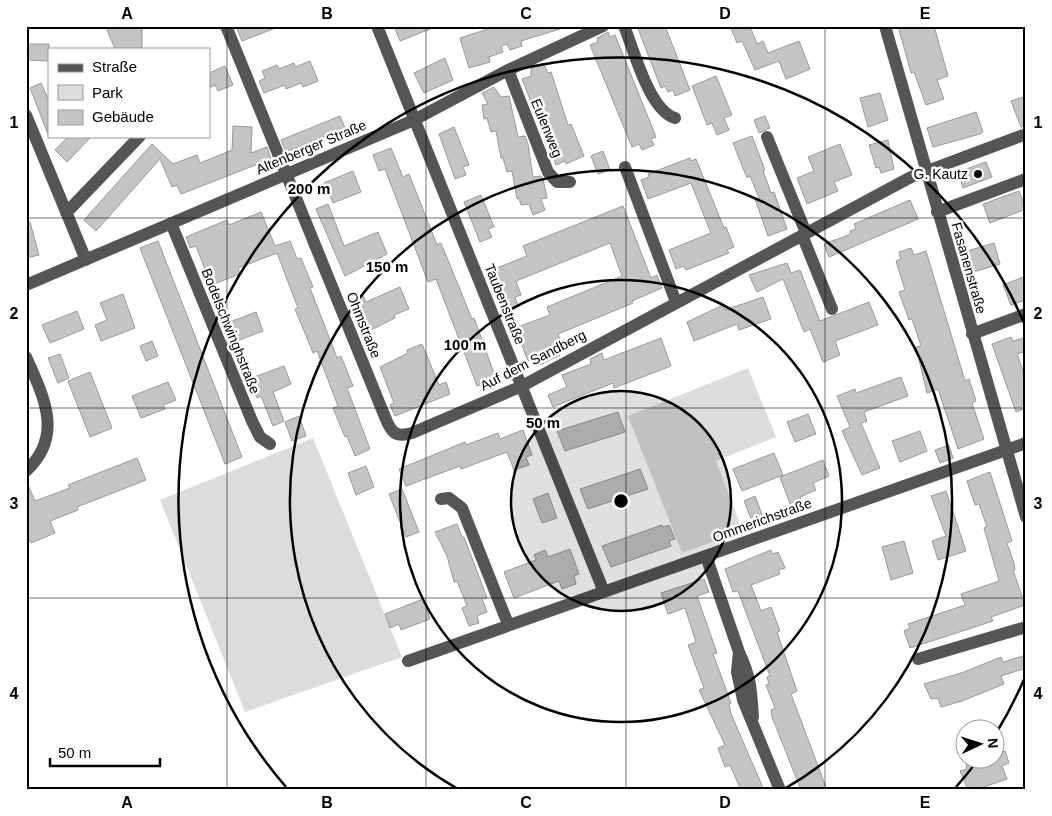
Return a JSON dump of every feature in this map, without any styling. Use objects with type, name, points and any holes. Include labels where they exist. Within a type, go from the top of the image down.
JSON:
[{"type":"street","name":"Ohmstraße","points":[[226,26],[390,428],[394,434],[399,436]]},
{"type":"street","name":"Taubenstraße","points":[[377,26],[604,592]]},
{"type":"street","name":"Altenberger Straße","points":[[26,285],[414,120],[508,70],[602,26]]},
{"type":"street","points":[[624,26],[655,102],[667,115],[675,118]]},
{"type":"street","name":"Fasanenstraße","points":[[885,26],[1005,450],[1026,517]]},
{"type":"street","name":"Eulenweg","points":[[508,70],[548,172],[557,182],[570,182]]},
{"type":"street","points":[[26,115],[86,260]]},
{"type":"street","name":"Auf dem Sandberg","points":[[399,436],[412,433],[522,386],[804,234],[926,172],[1026,134]]},
{"type":"street","points":[[767,137],[832,309]]},
{"type":"street","points":[[66,213],[138,138]]},
{"type":"street","points":[[625,167],[676,302]]},
{"type":"street","points":[[937,212],[1026,179]]},
{"type":"street","name":"Bodelschwinghstraße","points":[[171,224],[252,421],[260,437],[270,444]]},
{"type":"street","points":[[972,334],[1026,314]]},
{"type":"street","points":[[26,357],[38,384],[49,420],[43,449],[26,472]]},
{"type":"street","name":"Ommerichstraße","points":[[408,661],[508,624],[1026,443]]},
{"type":"street","points":[[441,499],[449,498],[462,508],[508,624]]},
{"type":"street","points":[[706,556],[739,652],[737,672],[739,686],[780,790]]},
{"type":"street","points":[[918,659],[1026,627]]},
{"type":"green space","points":[[748,368],[776,437],[716,461],[743,531],[682,553],[628,416]]},
{"type":"green space","points":[[313,438],[402,657],[245,712],[160,500]]},
{"type":"building","points":[[117,26],[142,26],[142,48],[115,48],[107,30]]},
{"type":"building","points":[[236,26],[278,26],[278,27],[242,41]]},
{"type":"building","points":[[394,26],[435,26],[435,27],[400,41]]},
{"type":"building","points":[[497,26],[560,26],[560,29],[521,41],[522,46],[510,50],[507,44],[501,46],[503,52],[489,57],[490,62],[469,68],[460,38]]},
{"type":"building","points":[[637,26],[665,26],[690,90],[675,96],[673,90],[668,92],[665,86],[661,88]]},
{"type":"building","points":[[730,26],[750,26],[757,44],[763,41],[768,53],[799,41],[810,69],[786,79],[779,61],[755,70],[742,41],[737,43]]},
{"type":"building","points":[[898,26],[934,26],[948,76],[937,80],[944,99],[926,105],[914,72],[911,73]]},
{"type":"building","points":[[608,32],[610,37],[615,35],[656,137],[651,139],[654,145],[642,150],[639,144],[632,147],[590,45],[598,42],[597,38]]},
{"type":"building","points":[[26,44],[49,44],[48,61],[26,60]]},
{"type":"building","points":[[445,58],[453,80],[424,93],[414,73]]},
{"type":"building","points":[[310,61],[318,81],[303,87],[301,83],[286,89],[285,85],[264,93],[259,81],[265,78],[262,71],[277,65],[279,69],[294,63],[295,67]]},
{"type":"building","points":[[543,63],[548,73],[551,72],[568,125],[571,124],[584,156],[566,164],[565,161],[556,165],[522,79],[531,76],[531,68]]},
{"type":"building","points":[[225,66],[233,85],[218,91],[215,85],[210,88],[210,73]]},
{"type":"building","points":[[716,76],[732,115],[724,118],[729,130],[717,135],[712,123],[707,125],[692,86]]},
{"type":"building","points":[[41,83],[48,99],[48,134],[30,88]]},
{"type":"building","points":[[494,87],[501,97],[509,96],[518,137],[525,136],[528,144],[533,177],[541,176],[543,179],[547,198],[541,199],[545,210],[533,215],[529,204],[521,205],[519,198],[517,199],[512,171],[507,172],[503,158],[501,158],[496,131],[491,132],[487,118],[484,119],[482,105],[488,104],[482,93]]},
{"type":"building","points":[[880,93],[888,120],[868,127],[860,98]]},
{"type":"building","points":[[1026,96],[1026,126],[1021,127],[1011,101]]},
{"type":"building","points":[[976,112],[983,132],[933,147],[927,128]]},
{"type":"building","points":[[340,116],[345,128],[286,152],[281,140]]},
{"type":"building","points":[[765,116],[770,128],[759,133],[754,120]]},
{"type":"building","points":[[233,126],[252,127],[251,153],[267,147],[271,159],[181,194],[177,185],[172,187],[160,159],[96,231],[84,220],[152,144],[173,164],[197,155],[200,163],[232,150]]},
{"type":"building","points":[[454,127],[469,165],[463,167],[466,175],[455,179],[439,134]]},
{"type":"building","points":[[752,136],[765,170],[763,171],[771,193],[774,192],[787,229],[768,236],[755,199],[759,198],[750,176],[747,178],[733,143]]},
{"type":"building","points":[[67,138],[90,138],[67,162],[55,150]]},
{"type":"building","points":[[888,140],[894,169],[881,173],[879,167],[876,168],[869,145]]},
{"type":"building","points":[[840,144],[852,175],[834,182],[838,191],[807,204],[797,178],[814,171],[808,157]]},
{"type":"building","points":[[391,148],[403,177],[409,174],[437,245],[441,243],[472,319],[474,318],[496,379],[477,386],[436,279],[428,282],[385,169],[379,171],[373,155]]},
{"type":"building","points":[[603,151],[610,170],[598,174],[591,156]]},
{"type":"building","points":[[690,158],[691,161],[696,159],[724,228],[726,227],[734,247],[727,250],[729,253],[686,270],[684,266],[676,269],[669,250],[711,233],[691,183],[648,199],[641,180],[649,177],[648,174]]},
{"type":"building","name":"G. Kautz","points":[[986,162],[992,177],[963,188],[958,172]]},
{"type":"building","points":[[353,171],[361,192],[333,203],[324,183]]},
{"type":"building","points":[[1019,191],[1026,209],[990,223],[983,204]]},
{"type":"building","points":[[481,195],[494,227],[488,229],[492,237],[480,242],[464,202]]},
{"type":"building","points":[[910,200],[918,219],[829,257],[824,244],[851,234],[850,231],[856,229],[854,224]]},
{"type":"building","points":[[328,204],[344,246],[378,232],[387,254],[345,276],[316,209]]},
{"type":"building","points":[[623,206],[651,278],[657,275],[662,288],[632,301],[633,303],[558,334],[560,339],[555,341],[560,355],[540,365],[537,357],[528,361],[515,328],[550,315],[547,307],[622,276],[610,243],[516,281],[521,295],[515,297],[518,306],[508,310],[492,270],[527,256],[523,246]]},
{"type":"building","points":[[261,212],[275,246],[290,241],[297,259],[301,258],[313,287],[310,288],[337,358],[341,356],[353,386],[347,388],[370,449],[355,456],[333,408],[338,406],[317,351],[313,353],[295,309],[298,308],[277,253],[238,268],[240,274],[211,285],[196,246],[190,248],[186,237],[227,220],[229,225]]},
{"type":"building","points":[[30,222],[39,255],[26,258],[26,223]]},
{"type":"building","points":[[158,241],[242,457],[225,464],[140,248]]},
{"type":"building","points":[[994,243],[1000,264],[970,273],[964,252]]},
{"type":"building","points":[[911,248],[914,255],[926,251],[965,381],[969,379],[976,401],[972,403],[984,439],[958,449],[938,389],[927,393],[916,347],[921,346],[912,319],[909,320],[899,292],[905,290],[896,261],[901,259],[899,252]]},
{"type":"building","points":[[787,263],[791,273],[800,270],[820,321],[869,302],[878,325],[835,341],[840,355],[823,362],[810,329],[804,332],[783,279],[757,292],[749,275]]},
{"type":"building","points":[[1026,276],[1026,300],[1011,305],[1003,285]]},
{"type":"building","points":[[400,287],[409,309],[394,315],[395,318],[367,332],[362,321],[359,322],[351,301],[363,296],[366,302]]},
{"type":"building","points":[[123,294],[135,328],[101,341],[95,325],[107,320],[100,303]]},
{"type":"building","points":[[763,297],[771,319],[739,330],[737,324],[694,341],[687,322],[723,305],[725,310]]},
{"type":"building","points":[[77,311],[84,329],[50,343],[42,325]]},
{"type":"building","points":[[256,312],[263,331],[234,342],[227,323]]},
{"type":"building","points":[[1011,337],[1013,341],[1026,337],[1026,351],[1017,354],[1026,379],[1026,408],[1016,412],[992,344]]},
{"type":"building","points":[[661,338],[671,366],[614,388],[613,383],[553,407],[548,395],[567,387],[562,375],[591,364],[590,359],[602,353],[604,360]]},
{"type":"building","points":[[152,341],[158,356],[146,361],[140,346]]},
{"type":"building","points":[[422,344],[439,385],[446,382],[450,394],[395,416],[390,405],[394,403],[380,367],[408,353],[407,350]]},
{"type":"building","points":[[60,354],[69,378],[58,383],[48,358]]},
{"type":"building","points":[[284,366],[291,384],[273,392],[284,421],[273,426],[261,396],[257,398],[249,379]]},
{"type":"building","points":[[90,372],[112,428],[90,437],[68,381]]},
{"type":"building","points":[[901,377],[908,396],[864,412],[867,421],[861,423],[880,468],[862,475],[842,431],[850,427],[837,396],[855,389],[856,393]]},
{"type":"building","points":[[168,382],[176,400],[163,405],[165,409],[141,418],[132,396]]},
{"type":"building","points":[[618,412],[625,432],[565,451],[557,431]]},
{"type":"building","points":[[808,414],[816,434],[795,442],[787,422]]},
{"type":"building","points":[[299,416],[306,436],[292,441],[285,422]]},
{"type":"building","points":[[523,430],[532,455],[526,457],[529,465],[514,470],[507,452],[461,469],[460,466],[406,486],[399,469],[465,442],[466,445],[498,433],[500,439]]},
{"type":"building","points":[[920,431],[927,451],[900,462],[892,441]]},
{"type":"building","points":[[949,445],[953,458],[940,463],[935,450]]},
{"type":"building","points":[[774,453],[783,475],[742,491],[733,469]]},
{"type":"building","points":[[137,458],[146,480],[77,507],[78,510],[50,521],[55,533],[31,543],[26,532],[26,480],[35,501],[70,488],[68,485]]},
{"type":"building","points":[[823,460],[829,476],[813,483],[816,490],[800,497],[801,501],[791,506],[780,477]]},
{"type":"building","points":[[366,466],[374,487],[356,495],[348,473]]},
{"type":"building","points":[[640,469],[648,489],[588,509],[580,489]]},
{"type":"building","points":[[990,472],[1012,541],[1007,543],[1014,563],[1015,570],[1013,570],[1025,605],[991,617],[993,621],[910,648],[904,631],[910,628],[908,624],[965,605],[961,594],[999,581],[984,528],[987,527],[979,504],[975,505],[967,481]]},
{"type":"building","points":[[402,489],[419,532],[406,537],[389,494]]},
{"type":"building","points":[[946,491],[966,551],[938,560],[932,541],[946,536],[931,496]]},
{"type":"building","points":[[548,493],[557,518],[542,523],[533,499]]},
{"type":"building","points":[[755,496],[763,517],[752,521],[744,501]]},
{"type":"building","points":[[457,524],[462,537],[464,537],[487,598],[482,599],[487,612],[477,616],[479,623],[469,626],[462,608],[467,606],[457,581],[454,582],[447,556],[435,532]]},
{"type":"building","points":[[662,525],[663,527],[669,525],[675,539],[669,541],[671,546],[611,567],[602,546]]},
{"type":"building","points":[[904,541],[913,573],[891,580],[882,547]]},
{"type":"building","points":[[570,549],[579,574],[574,576],[576,584],[562,589],[559,581],[514,598],[504,572],[536,560],[534,555],[545,550],[548,557]]},
{"type":"building","points":[[771,550],[772,554],[778,552],[785,568],[778,570],[780,574],[751,585],[761,611],[771,607],[780,631],[777,632],[797,691],[791,694],[827,790],[801,790],[772,717],[771,710],[775,708],[766,685],[769,684],[767,677],[770,676],[738,591],[733,592],[725,569]]},
{"type":"building","points":[[704,579],[709,592],[697,596],[717,653],[713,654],[731,703],[729,704],[731,714],[764,790],[741,790],[730,765],[725,767],[718,748],[725,745],[699,690],[704,688],[688,645],[696,642],[685,608],[668,614],[661,593]]},
{"type":"building","points":[[423,599],[430,619],[401,630],[399,624],[390,628],[385,614]]},
{"type":"building","points":[[1026,655],[1026,668],[1001,676],[1004,684],[962,701],[941,707],[938,698],[931,699],[924,684],[964,672],[1001,657],[1003,662]]},
{"type":"building","points":[[1004,751],[1009,763],[1004,765]]},
{"type":"building","points":[[1003,768],[1007,779],[975,790],[968,790],[960,771],[967,769]]},
{"type":"place","name":"G. Kautz","points":[[978,174]]}]
